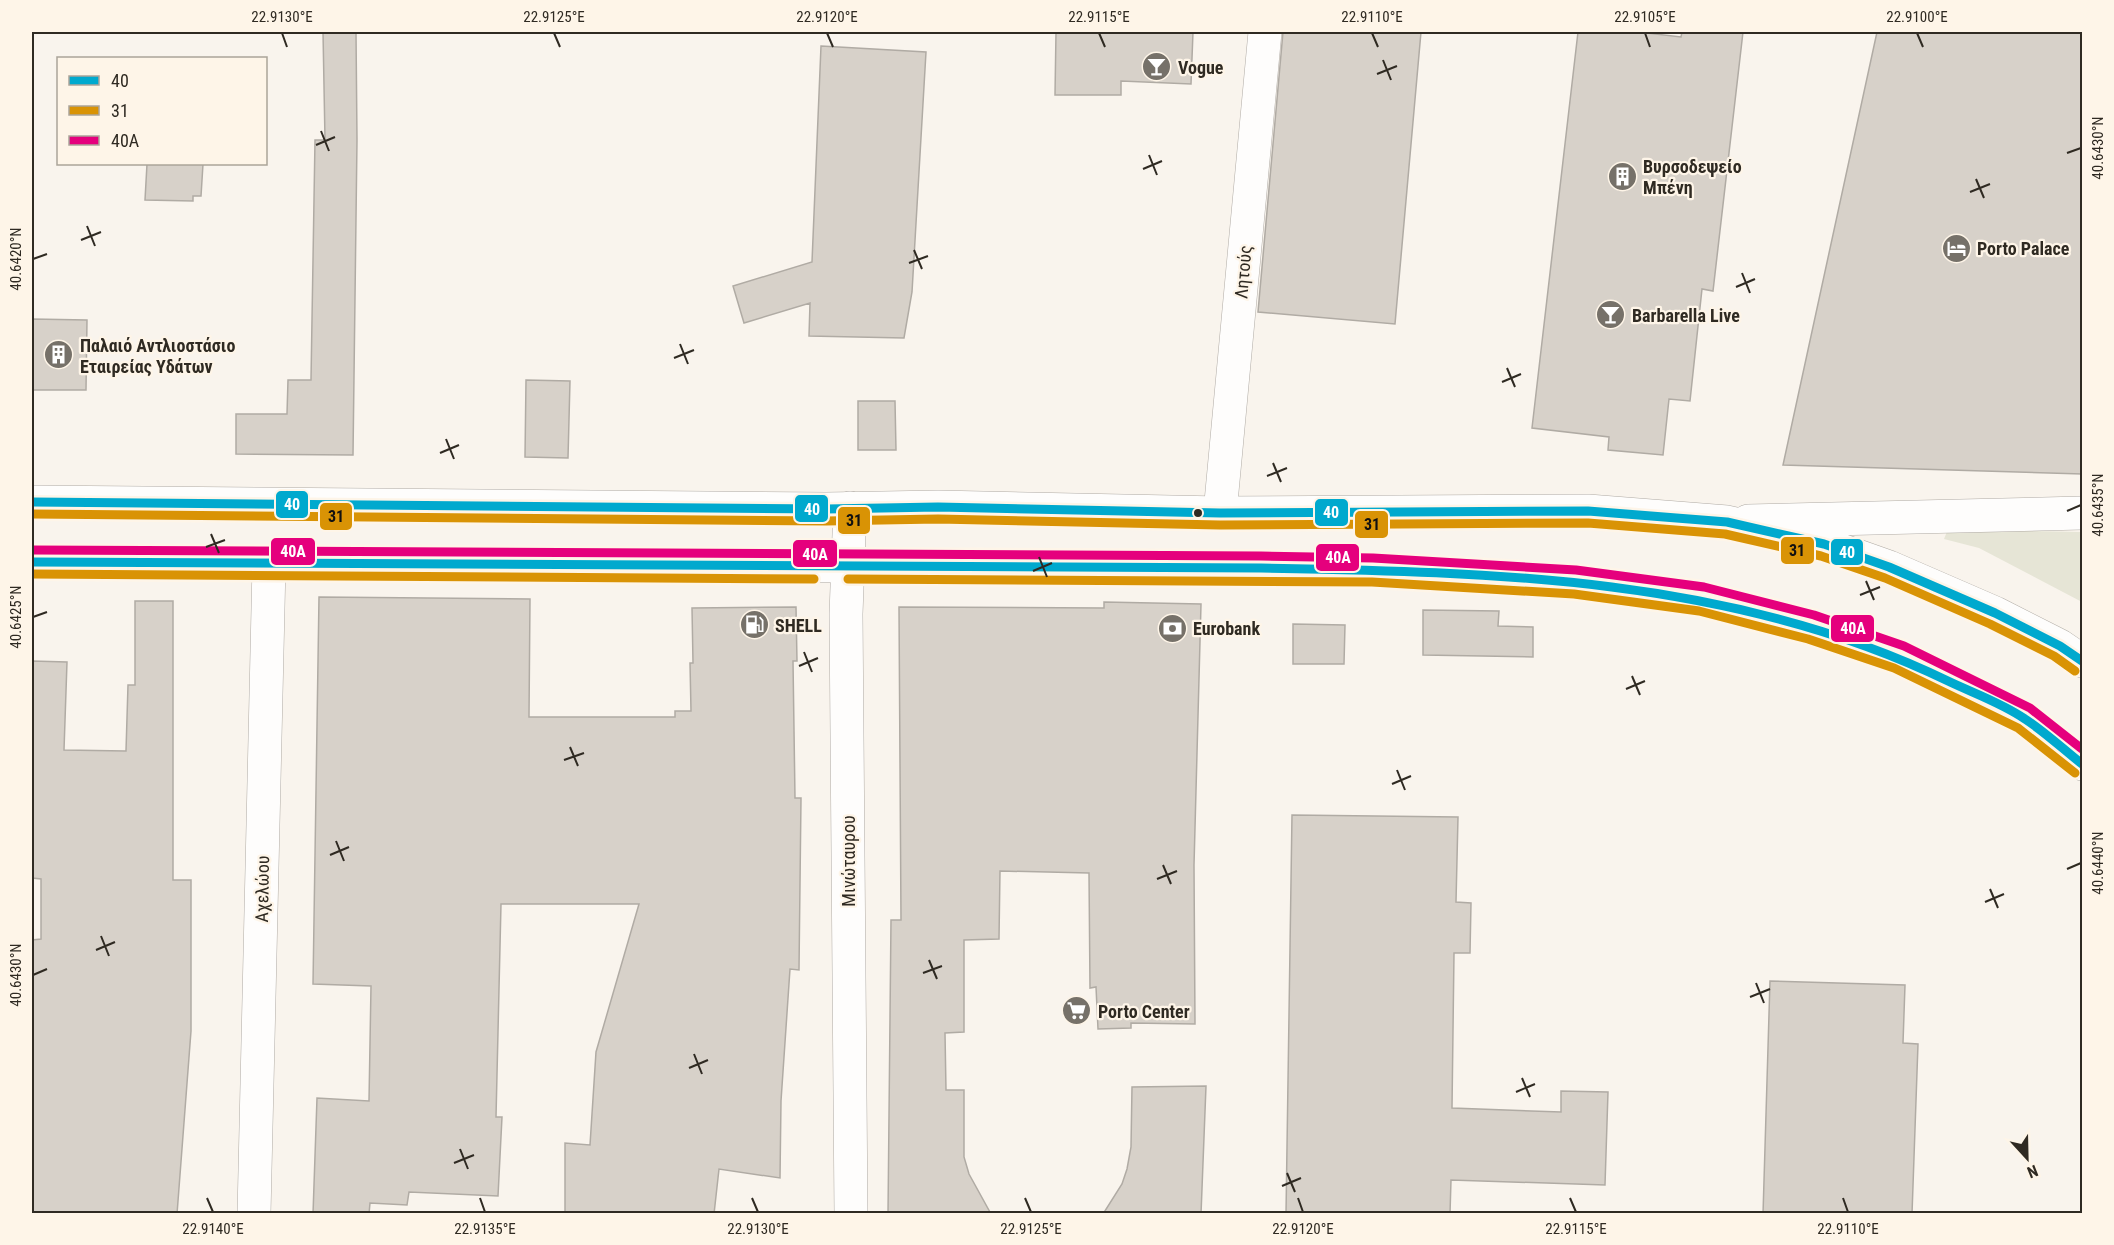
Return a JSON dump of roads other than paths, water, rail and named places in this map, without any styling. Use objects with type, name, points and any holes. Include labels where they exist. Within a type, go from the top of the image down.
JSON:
[{"type":"main road","name":"Λητούς","points":[[1220,513],[1265,32]]},
{"type":"main road","points":[[32,502],[938,507],[1220,513],[1588,511],[1727,522],[2082,513]]},
{"type":"main road","name":"Μινώταυρου","points":[[850,508],[846,614],[851,1214]]},
{"type":"main road","points":[[1727,522],[1824,544],[1889,567],[1995,613],[2060,646],[2082,661]]},
{"type":"main road","points":[[32,562],[1372,570],[1575,582],[1701,599],[1811,627],[1899,657],[2024,718],[2082,764]]},
{"type":"main road","name":"Αχελώου","points":[[254,1214],[269,565]]},
{"type":"place","name":"Vogue","points":[[1157,67]]},
{"type":"place","name":"Βυρσοδεψείο Μπένη","points":[[1622,176]]},
{"type":"place","name":"Porto Palace","points":[[1956,248]]},
{"type":"place","name":"Barbarella Live","points":[[1611,315]]},
{"type":"place","name":"Παλαιό Αντλιοστάσιο Εταιρείας Υδάτων","points":[[59,355]]},
{"type":"place","name":"SHELL","points":[[754,625]]},
{"type":"place","name":"Eurobank","points":[[1172,628]]},
{"type":"place","name":"Porto Center","points":[[1077,1011]]}]
